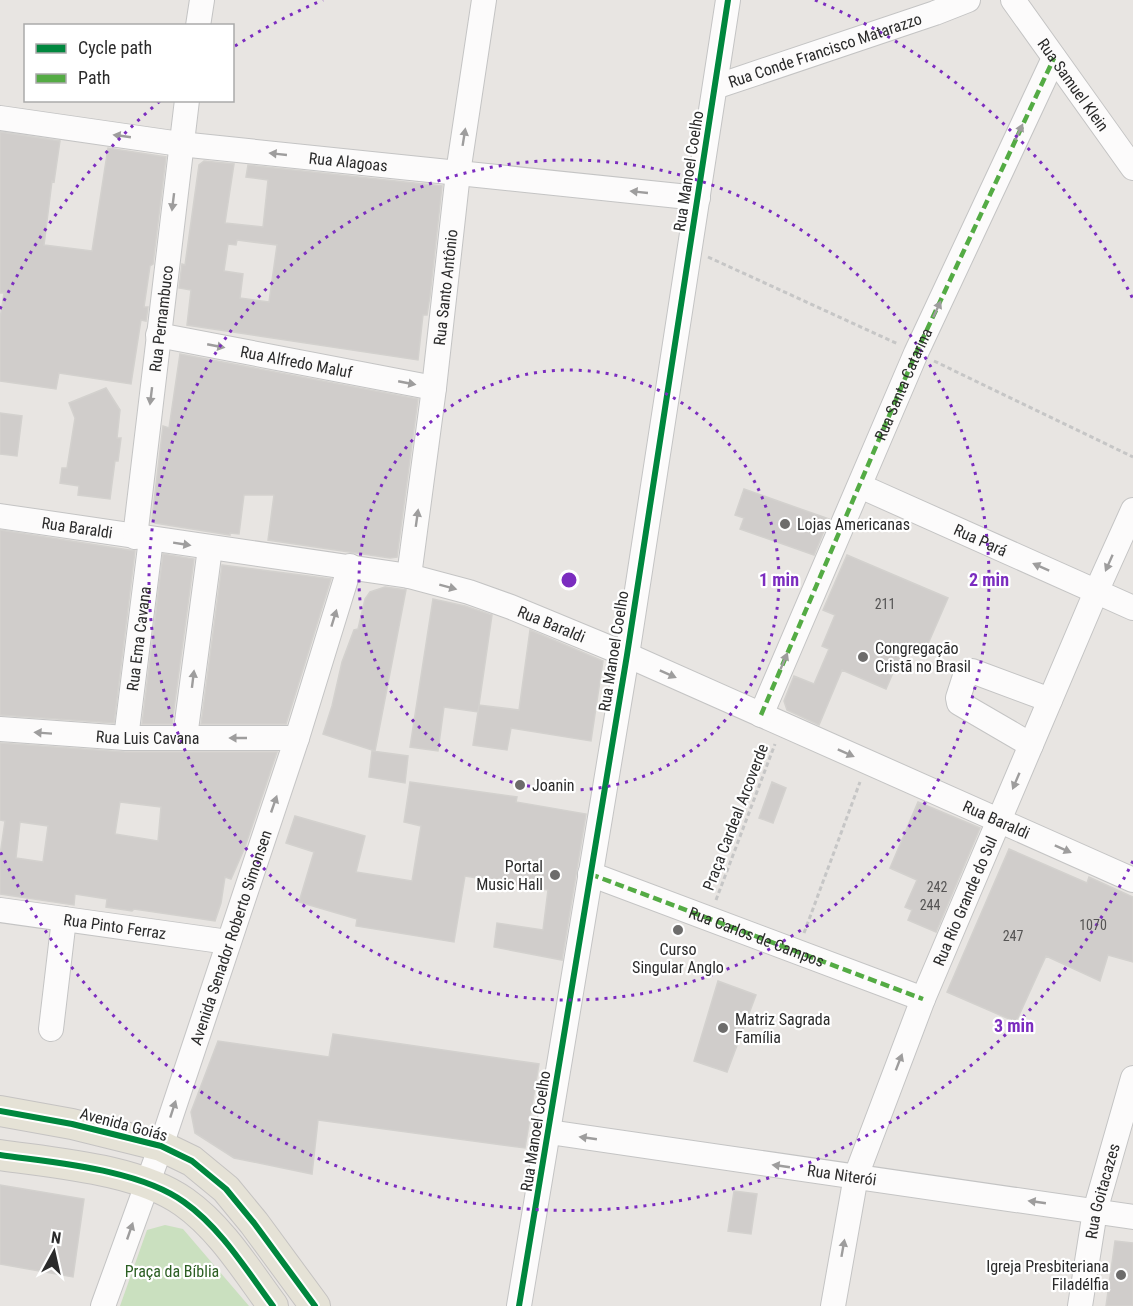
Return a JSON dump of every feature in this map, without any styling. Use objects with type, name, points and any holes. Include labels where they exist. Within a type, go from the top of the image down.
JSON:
[{"type":"main road","name":"Avenida Goiás","points":[[0,1111],[83,1127],[160,1146],[198,1165],[226,1189],[315,1306]]},
{"type":"main road","points":[[0,1155],[88,1169],[147,1184],[175,1196],[198,1214],[242,1264],[273,1306]]},
{"type":"street","points":[[198,24],[202,0]]},
{"type":"street","name":"Rua Santo Antônio","points":[[409,576],[434,388],[458,173],[484,0]]},
{"type":"street","name":"Rua Manoel Coelho","points":[[519,1306],[627,655],[728,0]]},
{"type":"street","name":"Rua Conde Francisco Matarazzo","points":[[715,87],[968,0]]},
{"type":"street","name":"Rua Samuel Klein","points":[[1013,0],[1133,168]]},
{"type":"street","name":"Rua Santa Catarina","points":[[771,720],[860,486],[916,352],[1054,58]]},
{"type":"street","name":"Rua Pernambuco","points":[[143,538],[158,335],[187,102]]},
{"type":"street","name":"Rua Alagoas","points":[[0,118],[180,144],[698,198]]},
{"type":"street","name":"Rua Alfredo Maluf","points":[[158,335],[434,388]]},
{"type":"street","name":"Rua Pará","points":[[860,486],[1133,608]]},
{"type":"street","name":"Rua Rio Grande do Sul","points":[[833,1306],[856,1176],[923,999],[1133,510]]},
{"type":"street","name":"Rua Baraldi","points":[[0,516],[210,548],[350,566],[409,576],[469,592],[627,655],[1133,880]]},
{"type":"street","name":"Rua Ema Cavana","points":[[126,738],[143,538]]},
{"type":"street","points":[[185,738],[210,548]]},
{"type":"street","name":"Avenida Senador Roberto Simonsen","points":[[103,1306],[160,1146],[297,738],[350,566]]},
{"type":"street","points":[[1031,745],[959,703],[958,698],[966,673],[972,671],[1050,700]]},
{"type":"street","name":"Rua Luis Cavana","points":[[0,729],[126,738],[297,738]]},
{"type":"street","name":"Rua Carlos de Campos","points":[[590,874],[923,999]]},
{"type":"street","name":"Rua Pinto Ferraz","points":[[0,910],[228,942]]},
{"type":"street","points":[[51,1029],[64,919]]},
{"type":"street","name":"Rua Goitacazes","points":[[1080,1306],[1095,1211],[1133,1078]]},
{"type":"street","name":"Rua Niterói","points":[[549,1132],[1133,1217]]},
{"type":"path","points":[[690,248],[916,352],[1133,457]]},
{"type":"path","points":[[797,952],[868,762]]},
{"type":"green space","name":"Praça da Bíblia","points":[[165,1225],[183,1229],[249,1306],[120,1306],[147,1230]]},
{"type":"building","points":[[0,132],[60,141],[54,182],[52,181],[44,245],[92,251],[108,148],[166,157],[153,264],[150,266],[144,307],[148,307],[146,321],[141,320],[131,384],[59,373],[56,389],[0,381],[0,319],[4,293],[0,293]]},
{"type":"building","points":[[204,161],[234,164],[225,223],[263,227],[268,180],[246,177],[248,165],[442,186],[430,296],[427,315],[423,315],[418,360],[187,325],[191,290],[179,288],[182,264],[185,265],[199,165]],"holes":[[[237,240],[277,245],[269,302],[240,298],[243,274],[224,271],[228,244],[236,245]]]},
{"type":"building","points":[[180,354],[418,399],[397,557],[390,558],[268,540],[274,495],[244,495],[239,534],[230,533],[230,535],[155,523],[152,518],[163,426],[169,428]]},
{"type":"building","points":[[106,388],[120,410],[117,438],[121,438],[118,461],[115,461],[110,499],[78,495],[79,486],[60,483],[62,468],[67,468],[75,418],[69,403]]},
{"type":"building","points":[[0,413],[22,416],[17,456],[0,454]]},
{"type":"building","name":"Lojas Americanas","points":[[744,489],[829,519],[814,555],[740,529],[744,518],[735,515]]},
{"type":"building","points":[[0,530],[135,551],[114,723],[0,715]]},
{"type":"building","points":[[163,554],[194,559],[172,724],[142,724]]},
{"type":"building","points":[[847,555],[948,598],[924,653],[905,645],[886,689],[842,670],[819,725],[787,710],[784,701],[794,676],[814,684],[829,649],[822,646],[835,615],[823,610]]},
{"type":"building","points":[[222,565],[331,579],[286,724],[201,724]]},
{"type":"building","points":[[385,587],[406,590],[375,751],[323,734],[342,662],[354,630],[358,629],[365,599],[370,592]]},
{"type":"building","points":[[433,599],[492,615],[478,712],[444,707],[438,751],[410,747]]},
{"type":"building","points":[[530,630],[603,661],[591,741],[511,728],[507,750],[473,745],[479,705],[519,710]]},
{"type":"building","points":[[0,743],[125,752],[277,752],[245,847],[231,879],[225,877],[221,903],[215,921],[106,907],[107,899],[75,894],[74,905],[0,894],[0,855],[5,821],[0,820]],"holes":[[[120,802],[161,807],[158,841],[115,834]],[[20,822],[48,826],[43,862],[16,858]]]},
{"type":"building","points":[[372,751],[408,756],[405,783],[369,777]]},
{"type":"building","points":[[410,782],[517,797],[516,802],[586,814],[562,960],[494,947],[497,923],[543,930],[548,890],[465,876],[454,942],[356,926],[357,919],[299,902],[314,852],[286,843],[295,816],[365,836],[356,872],[412,881],[421,826],[404,822]]},
{"type":"building","points":[[772,782],[786,788],[773,823],[759,818]]},
{"type":"building","points":[[918,802],[980,828],[936,932],[908,920],[912,910],[905,907],[917,880],[890,868]]},
{"type":"building","points":[[1009,849],[1087,883],[1089,877],[1133,897],[1133,962],[1108,955],[1100,981],[1046,956],[1016,1022],[947,992]]},
{"type":"building","name":"Matriz Sagrada Família","points":[[718,981],[756,995],[727,1072],[694,1061]]},
{"type":"building","points":[[333,1034],[539,1064],[525,1148],[318,1120],[312,1174],[234,1158],[195,1133],[191,1112],[218,1041],[329,1057]]},
{"type":"building","points":[[0,1185],[84,1199],[73,1277],[0,1264]]},
{"type":"building","points":[[734,1191],[757,1194],[751,1234],[728,1231]]},
{"type":"building","name":"Igreja Presbiteriana Filadélfia","points":[[1115,1241],[1133,1243],[1133,1306],[1106,1306]]},
{"type":"marked path","points":[[761,715],[916,353],[1054,58]]},
{"type":"marked path","points":[[590,874],[923,999]]},
{"type":"cycle path","points":[[519,1306],[627,655],[728,0]]},
{"type":"cycle path","points":[[0,1111],[72,1124],[161,1146],[192,1161],[226,1189],[315,1306]]},
{"type":"cycle path","points":[[0,1155],[95,1169],[144,1182],[165,1191],[184,1202],[210,1224],[273,1306]]},
{"type":"place","name":"Lojas Americanas","points":[[785,524]]},
{"type":"place","name":"Congregação Cristã no Brasil","points":[[863,657]]},
{"type":"place","name":"Joanin","points":[[520,785]]},
{"type":"place","name":"Portal Music Hall","points":[[555,875]]},
{"type":"place","name":"Curso Singular Anglo","points":[[678,930]]},
{"type":"place","name":"Matriz Sagrada Família","points":[[723,1028]]},
{"type":"place","name":"Igreja Presbiteriana Filadélfia","points":[[1121,1275]]}]
